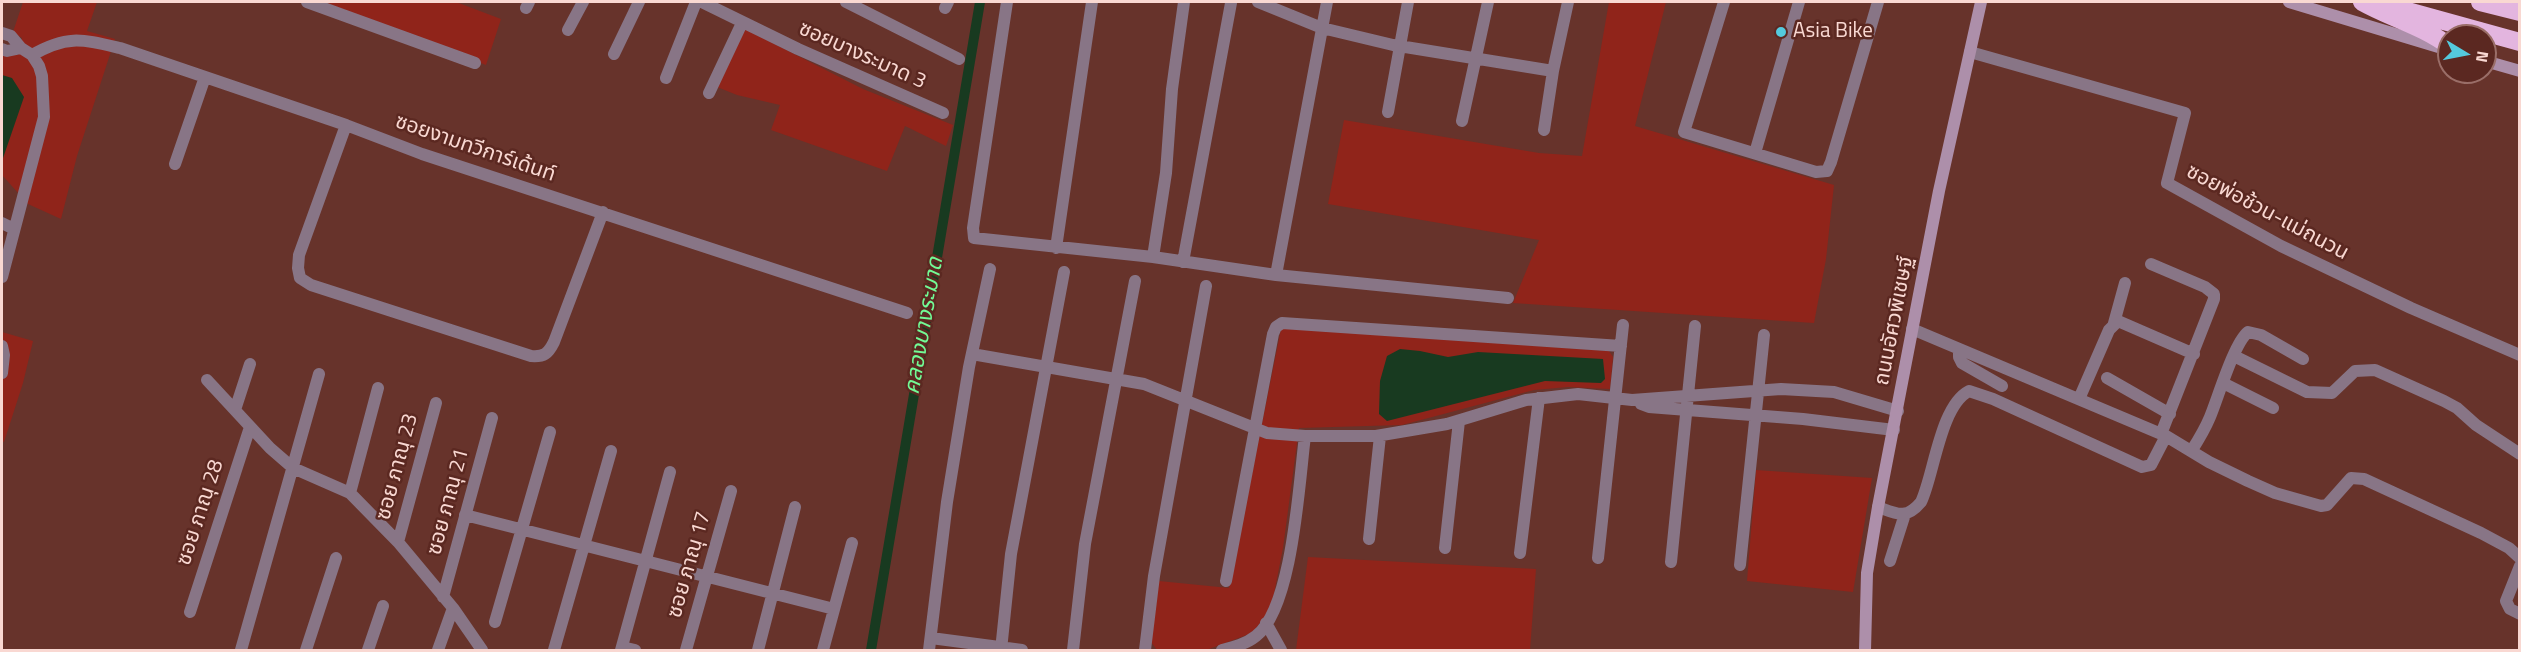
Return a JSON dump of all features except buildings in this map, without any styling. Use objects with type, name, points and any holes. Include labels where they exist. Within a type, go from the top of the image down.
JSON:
[{"type":"highway","points":[[2362,2],[2430,33],[2437,39]]},
{"type":"highway","points":[[2375,2],[2520,42]]},
{"type":"highway","points":[[2480,2],[2520,12]]},
{"type":"street","points":[[307,2],[475,63]]},
{"type":"street","points":[[568,30],[583,2]]},
{"type":"street","points":[[614,54],[639,2]]},
{"type":"street","points":[[666,78],[696,2]]},
{"type":"street","name":"ซอยบางระมาด 3","points":[[702,2],[742,23],[943,113]]},
{"type":"street","points":[[846,2],[959,59]]},
{"type":"street","points":[[1007,2],[973,228],[974,238],[1153,257],[1276,275],[1508,298]]},
{"type":"street","points":[[1056,248],[1092,2]]},
{"type":"street","points":[[1153,257],[1166,174],[1172,90],[1184,2]]},
{"type":"street","points":[[1183,262],[1233,2]]},
{"type":"street","points":[[1258,2],[1322,28],[1400,46],[1553,71]]},
{"type":"street","points":[[1276,275],[1327,2]]},
{"type":"street","points":[[1388,112],[1408,2]]},
{"type":"street","points":[[1462,121],[1488,2]]},
{"type":"street","points":[[1544,130],[1553,71],[1568,2]]},
{"type":"street","points":[[1724,2],[1684,132],[1816,172],[1827,171],[1878,2]]},
{"type":"street","points":[[1755,153],[1799,2]]},
{"type":"street","name":"ถนนอัศวพิเชษฐ์","points":[[1865,651],[1867,573],[1878,507],[1912,329],[1981,2]]},
{"type":"street","points":[[2289,2],[2437,45]]},
{"type":"street","points":[[709,93],[742,23]]},
{"type":"street","points":[[2,33],[11,36],[27,52],[42,76],[44,117],[2,277]]},
{"type":"street","name":"ซอยงามทวีการ์เด้นท์","points":[[27,52],[60,41],[88,42],[120,48],[346,125],[422,154],[907,313]]},
{"type":"street","points":[[2,49],[27,52]]},
{"type":"street","name":"ซอยพ่อช้วน-แม่ถนวน","points":[[1970,52],[2185,112],[2167,183],[2281,246],[2411,308],[2520,355]]},
{"type":"street","points":[[2497,64],[2520,71]]},
{"type":"street","points":[[175,164],[205,77]]},
{"type":"street","points":[[346,125],[299,255],[300,278],[310,285],[531,356],[541,356],[549,353],[554,342],[603,212]]},
{"type":"street","points":[[2,223],[14,229]]},
{"type":"street","points":[[1878,507],[1905,514],[1914,511],[1921,502],[1942,432],[1961,397],[1969,391],[1994,399],[2142,467],[2151,465],[2194,354],[2214,294],[2205,287],[2151,264]]},
{"type":"street","points":[[990,269],[972,354],[947,502],[930,644],[1022,651]]},
{"type":"street","points":[[1001,649],[1011,554],[1064,272]]},
{"type":"street","points":[[1073,651],[1085,544],[1135,280]]},
{"type":"street","points":[[2079,399],[2114,323],[2125,283]]},
{"type":"street","points":[[1145,651],[1154,576],[1206,286]]},
{"type":"street","points":[[2114,323],[2122,321],[2194,354]]},
{"type":"street","points":[[1226,581],[1273,334],[1276,327],[1282,323],[1621,346]]},
{"type":"street","points":[[1598,558],[1623,325]]},
{"type":"street","points":[[1671,562],[1695,326]]},
{"type":"street","points":[[1912,329],[2163,435],[2209,462],[2275,493],[2320,506],[2331,502],[2351,478],[2364,479],[2499,542],[2520,558]]},
{"type":"street","points":[[2192,450],[2210,419],[2244,335],[2254,332],[2303,359]]},
{"type":"street","points":[[1740,565],[1764,335]]},
{"type":"street","points":[[2,345],[4,355],[2,373]]},
{"type":"street","points":[[1959,350],[1962,363],[2002,386]]},
{"type":"street","points":[[972,354],[1144,384],[1267,433],[1305,436],[1380,436],[1459,421],[1526,400],[1578,394],[1687,403],[1756,415],[1894,430]]},
{"type":"street","points":[[2234,356],[2315,394],[2332,393],[2355,371],[2375,370],[2457,408],[2469,420],[2520,454]]},
{"type":"street","points":[[235,410],[250,364]]},
{"type":"street","points":[[241,651],[320,374]]},
{"type":"street","points":[[2107,378],[2170,414]]},
{"type":"street","points":[[207,380],[250,427],[293,468],[350,493],[398,542],[453,608],[482,651]]},
{"type":"street","points":[[2223,383],[2273,408]]},
{"type":"street","points":[[350,493],[378,388]]},
{"type":"street","points":[[1687,403],[1781,389],[1834,392],[1898,411]]},
{"type":"street","points":[[1520,553],[1539,398]]},
{"type":"street","name":"ซอย ภาณุ 23","points":[[398,542],[436,403]]},
{"type":"street","name":"ซอย ภาณุ 21","points":[[443,597],[492,418]]},
{"type":"street","points":[[1445,548],[1459,421]]},
{"type":"street","name":"ซอย ภาณุ 28","points":[[190,612],[250,427]]},
{"type":"street","points":[[495,622],[524,529],[550,432]]},
{"type":"street","points":[[1222,651],[1257,635],[1275,610],[1284,581],[1293,530],[1305,436]]},
{"type":"street","points":[[1369,539],[1380,436]]},
{"type":"street","points":[[554,651],[611,451]]},
{"type":"street","points":[[626,649],[645,560],[670,472]]},
{"type":"street","name":"ซอย ภาณุ 17","points":[[687,651],[731,491]]},
{"type":"street","points":[[758,651],[795,507]]},
{"type":"street","points":[[1890,561],[1905,514]]},
{"type":"street","points":[[465,515],[834,609]]},
{"type":"street","points":[[823,651],[852,543]]},
{"type":"street","points":[[306,651],[336,558]]},
{"type":"street","points":[[2520,566],[2506,602],[2510,609],[2520,614]]},
{"type":"street","points":[[368,651],[383,606]]},
{"type":"street","points":[[438,651],[453,608]]},
{"type":"street","points":[[1266,622],[1281,651]]},
{"type":"shaded area","points":[[23,2],[97,2],[87,31],[115,39],[77,156],[61,219],[28,204],[2,175],[2,53],[18,55],[22,38],[13,32]]},
{"type":"shaded area","points":[[324,2],[456,2],[501,19],[486,65]]},
{"type":"shaded area","points":[[1609,2],[1666,2],[1635,126],[1834,185],[1826,259],[1814,323],[1513,303],[1539,240],[1328,204],[1344,120],[1539,153],[1582,156]]},
{"type":"shaded area","points":[[745,29],[863,89],[953,125],[946,146],[905,126],[887,171],[771,130],[780,105],[737,95],[717,87]]},
{"type":"shaded area","points":[[2,75],[12,78],[24,97],[2,161]]},
{"type":"shaded area","points":[[1281,329],[1609,351],[1613,357],[1610,389],[1568,387],[1534,390],[1402,425],[1299,428],[1283,548],[1271,609],[1252,633],[1209,649],[1157,650],[1151,642],[1159,581],[1229,588]]},
{"type":"shaded area","points":[[2,332],[33,341],[23,383],[4,442],[2,441]]},
{"type":"shaded area","points":[[1400,349],[1448,357],[1478,352],[1603,359],[1605,379],[1601,383],[1545,381],[1387,421],[1379,414],[1380,381],[1387,356]]},
{"type":"shaded area","points":[[1756,470],[1872,478],[1853,592],[1747,581]]},
{"type":"shaded area","points":[[1308,557],[1536,569],[1530,650],[1296,650]]},
{"type":"waterway","name":"คลองบางระมาด","points":[[871,650],[980,2]]},
{"type":"place","name":"Asia Bike","points":[[1781,32]]}]
